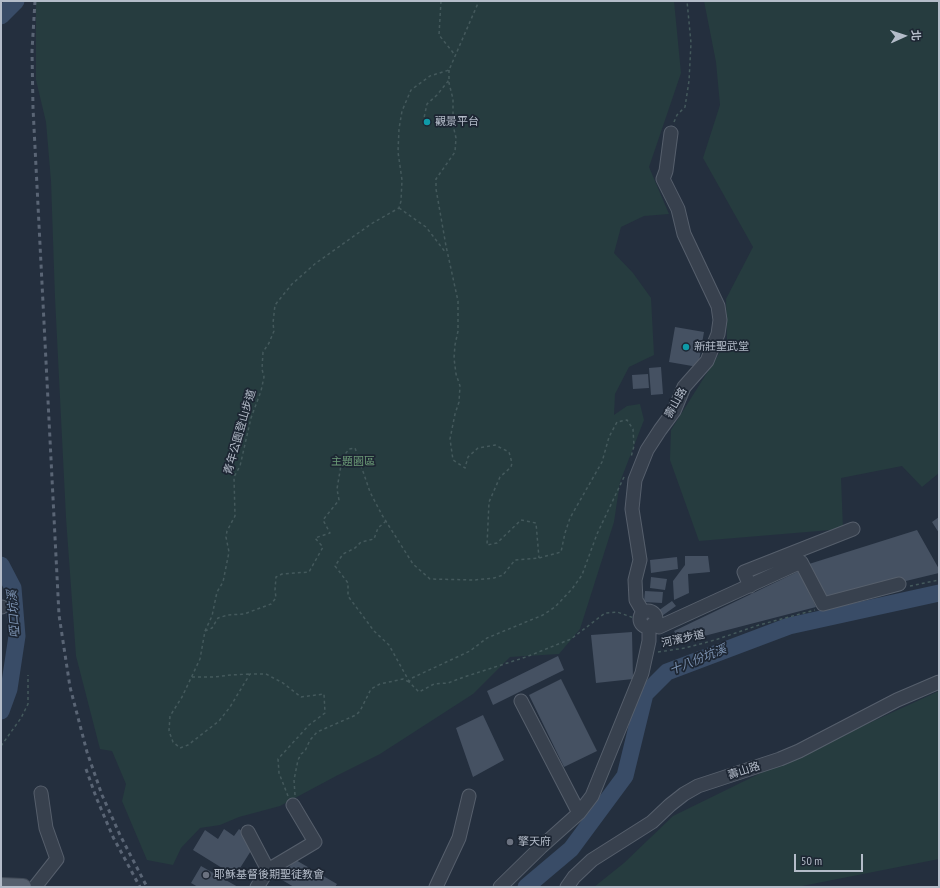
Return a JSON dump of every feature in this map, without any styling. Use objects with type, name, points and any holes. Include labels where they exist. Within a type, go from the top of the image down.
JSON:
[{"type":"main road","points":[[1,886],[23,887]]},
{"type":"street","name":"壽山路","points":[[500,887],[579,813],[592,796],[642,673],[649,641],[646,621],[636,600],[635,580],[640,560],[632,509],[635,480],[647,450],[674,411],[684,387],[707,361],[718,334],[720,320],[718,306],[687,240],[678,209],[663,179],[666,170],[671,133]]},
{"type":"street","points":[[750,586],[744,572],[853,529]]},
{"type":"street","points":[[646,621],[660,627],[801,562],[823,604],[905,585]]},
{"type":"street","name":"壽山路","points":[[567,887],[574,877],[592,860],[652,822],[684,794],[698,786],[780,759],[799,751],[897,700],[939,682]]},
{"type":"street","points":[[521,701],[579,813]]},
{"type":"street","points":[[35,887],[57,859],[46,828],[41,793]]},
{"type":"street","points":[[436,887],[459,838],[469,796]]},
{"type":"street","points":[[257,887],[268,870],[315,842],[293,805]]},
{"type":"street","points":[[248,832],[268,870]]},
{"type":"path","points":[[441,1],[438,35],[455,55]]},
{"type":"path","points":[[479,1],[449,70],[449,80],[453,99],[453,125],[456,138],[455,152],[436,180],[436,189],[447,254],[458,301],[458,331],[454,358],[456,374],[460,386],[459,402],[450,439],[453,460],[465,468],[468,457],[478,448],[494,445],[509,452],[512,463],[511,467],[500,477],[489,502],[487,545],[497,543],[521,520],[536,523],[539,558]]},
{"type":"path","points":[[671,133],[671,129],[677,115],[685,108],[689,81],[690,43],[687,1]]},
{"type":"path","points":[[447,254],[426,227],[399,208],[401,201],[402,180],[398,152],[402,111],[411,90],[430,76],[449,70]]},
{"type":"path","points":[[427,122],[424,118],[427,104],[437,95],[449,80]]},
{"type":"path","name":"青年公園登山步道","points":[[250,674],[230,707],[219,720],[188,745],[180,748],[172,742],[169,731],[170,716],[182,697],[200,658],[205,631],[212,616],[217,592],[223,582],[229,552],[226,537],[227,531],[235,516],[234,477],[240,466],[251,418],[261,390],[264,377],[262,369],[263,352],[269,344],[274,331],[273,323],[276,306],[292,284],[316,263],[371,224],[399,208]]},
{"type":"path","points":[[205,631],[212,628],[218,618],[228,615],[244,614],[271,604],[276,598],[276,578],[282,574],[309,572],[323,547],[315,538],[330,533],[323,520],[339,500],[338,489],[341,465],[349,449],[354,448],[370,492],[386,521],[414,564],[430,579],[474,580],[494,578],[503,575],[515,560],[539,558],[561,552],[570,518],[602,462],[609,437],[617,422],[627,420],[633,429],[634,446],[631,459]]},
{"type":"path","points":[[409,682],[412,678],[470,651],[487,638],[543,615],[555,607],[572,589],[582,574],[597,534],[624,476]]},
{"type":"path","points":[[386,521],[378,528],[374,539],[361,542],[355,548],[343,554],[335,566],[348,583],[348,596],[374,631],[389,645],[409,682],[419,692],[434,684],[448,683],[464,676],[526,657],[571,639],[605,613],[618,612],[646,621]]},
{"type":"path","points":[[905,585],[939,580]]},
{"type":"path","name":"河濱步道","points":[[658,652],[685,648],[715,640],[759,625],[819,609]]},
{"type":"path","points":[[191,677],[266,674],[283,683],[301,697],[324,694],[325,713],[309,725],[278,759],[283,785],[293,805],[297,803],[294,780],[298,760],[301,754],[305,751],[310,740],[317,732],[356,715],[371,690],[380,684],[403,679],[409,682]]},
{"type":"path","points":[[1,746],[21,718],[28,704],[28,675]]},
{"type":"green space","name":"主題園區","points":[[36,1],[674,1],[681,73],[649,167],[669,214],[644,216],[621,227],[614,253],[633,273],[651,298],[654,355],[629,367],[615,394],[614,415],[627,406],[640,404],[644,420],[620,482],[614,522],[580,629],[559,654],[510,657],[473,694],[380,754],[280,806],[239,817],[220,825],[200,828],[181,848],[173,865],[147,860],[122,801],[126,784],[112,751],[100,749],[76,656],[66,518],[55,298],[51,181],[46,122],[36,80]]},
{"type":"green space","points":[[704,1],[939,1],[939,473],[922,487],[902,466],[841,478],[843,529],[699,541],[670,460],[671,430],[727,341],[726,299],[753,247],[703,158],[720,105],[716,62]]},
{"type":"green space","points":[[939,691],[939,859],[797,887],[594,887],[624,863],[673,816],[771,768]]},
{"type":"building","name":"新莊聖武堂","points":[[675,327],[704,332],[698,367],[669,362]]},
{"type":"building","points":[[661,367],[663,394],[651,395],[649,368]]},
{"type":"building","points":[[648,374],[649,388],[633,389],[632,375]]},
{"type":"building","points":[[939,517],[939,533],[932,522]]},
{"type":"building","points":[[917,530],[939,569],[939,573],[827,600],[809,564]]},
{"type":"building","points":[[685,556],[708,556],[710,572],[688,574],[689,593],[674,600],[673,581],[685,565]]},
{"type":"building","points":[[677,557],[678,569],[651,573],[650,560]]},
{"type":"building","points":[[799,571],[816,607],[681,642],[674,631]]},
{"type":"building","points":[[651,577],[667,579],[665,590],[650,588]]},
{"type":"building","points":[[645,591],[663,592],[662,603],[644,602]]},
{"type":"building","points":[[672,601],[676,606],[659,618],[655,613]]},
{"type":"building","points":[[632,632],[633,679],[596,683],[591,635]]},
{"type":"building","points":[[558,656],[564,670],[493,705],[487,691]]},
{"type":"building","points":[[561,679],[597,751],[564,767],[529,695]]},
{"type":"building","points":[[483,715],[504,760],[473,777],[456,728]]},
{"type":"building","points":[[224,829],[234,836],[239,829],[250,837],[254,846],[235,876],[193,850],[205,830],[218,839]]},
{"type":"building","points":[[294,859],[337,884],[335,887],[294,887],[282,880]]},
{"type":"building","name":"耶穌基督後期聖徒教會","points":[[201,866],[238,887],[198,887],[191,883]]},
{"type":"waterway","name":"啞口坑溪","points":[[1,16],[16,1]]},
{"type":"waterway","name":"啞口坑溪","points":[[1,565],[13,588],[17,636],[9,689],[1,711]]},
{"type":"waterway","name":"十八份坑溪","points":[[526,887],[571,849],[625,776],[645,694],[667,672],[789,626],[939,593]]},
{"type":"railway","points":[[35,1],[32,51],[33,108],[59,615],[70,687],[87,752],[102,795],[120,835],[147,887]]},
{"type":"railway","points":[[86,769],[113,837],[140,887]]},
{"type":"place","name":"觀景平台","points":[[427,122]]},
{"type":"place","name":"新莊聖武堂","points":[[686,347]]},
{"type":"place","name":"擎天府","points":[[510,842]]},
{"type":"place","name":"耶穌基督後期聖徒教會","points":[[206,875]]}]
